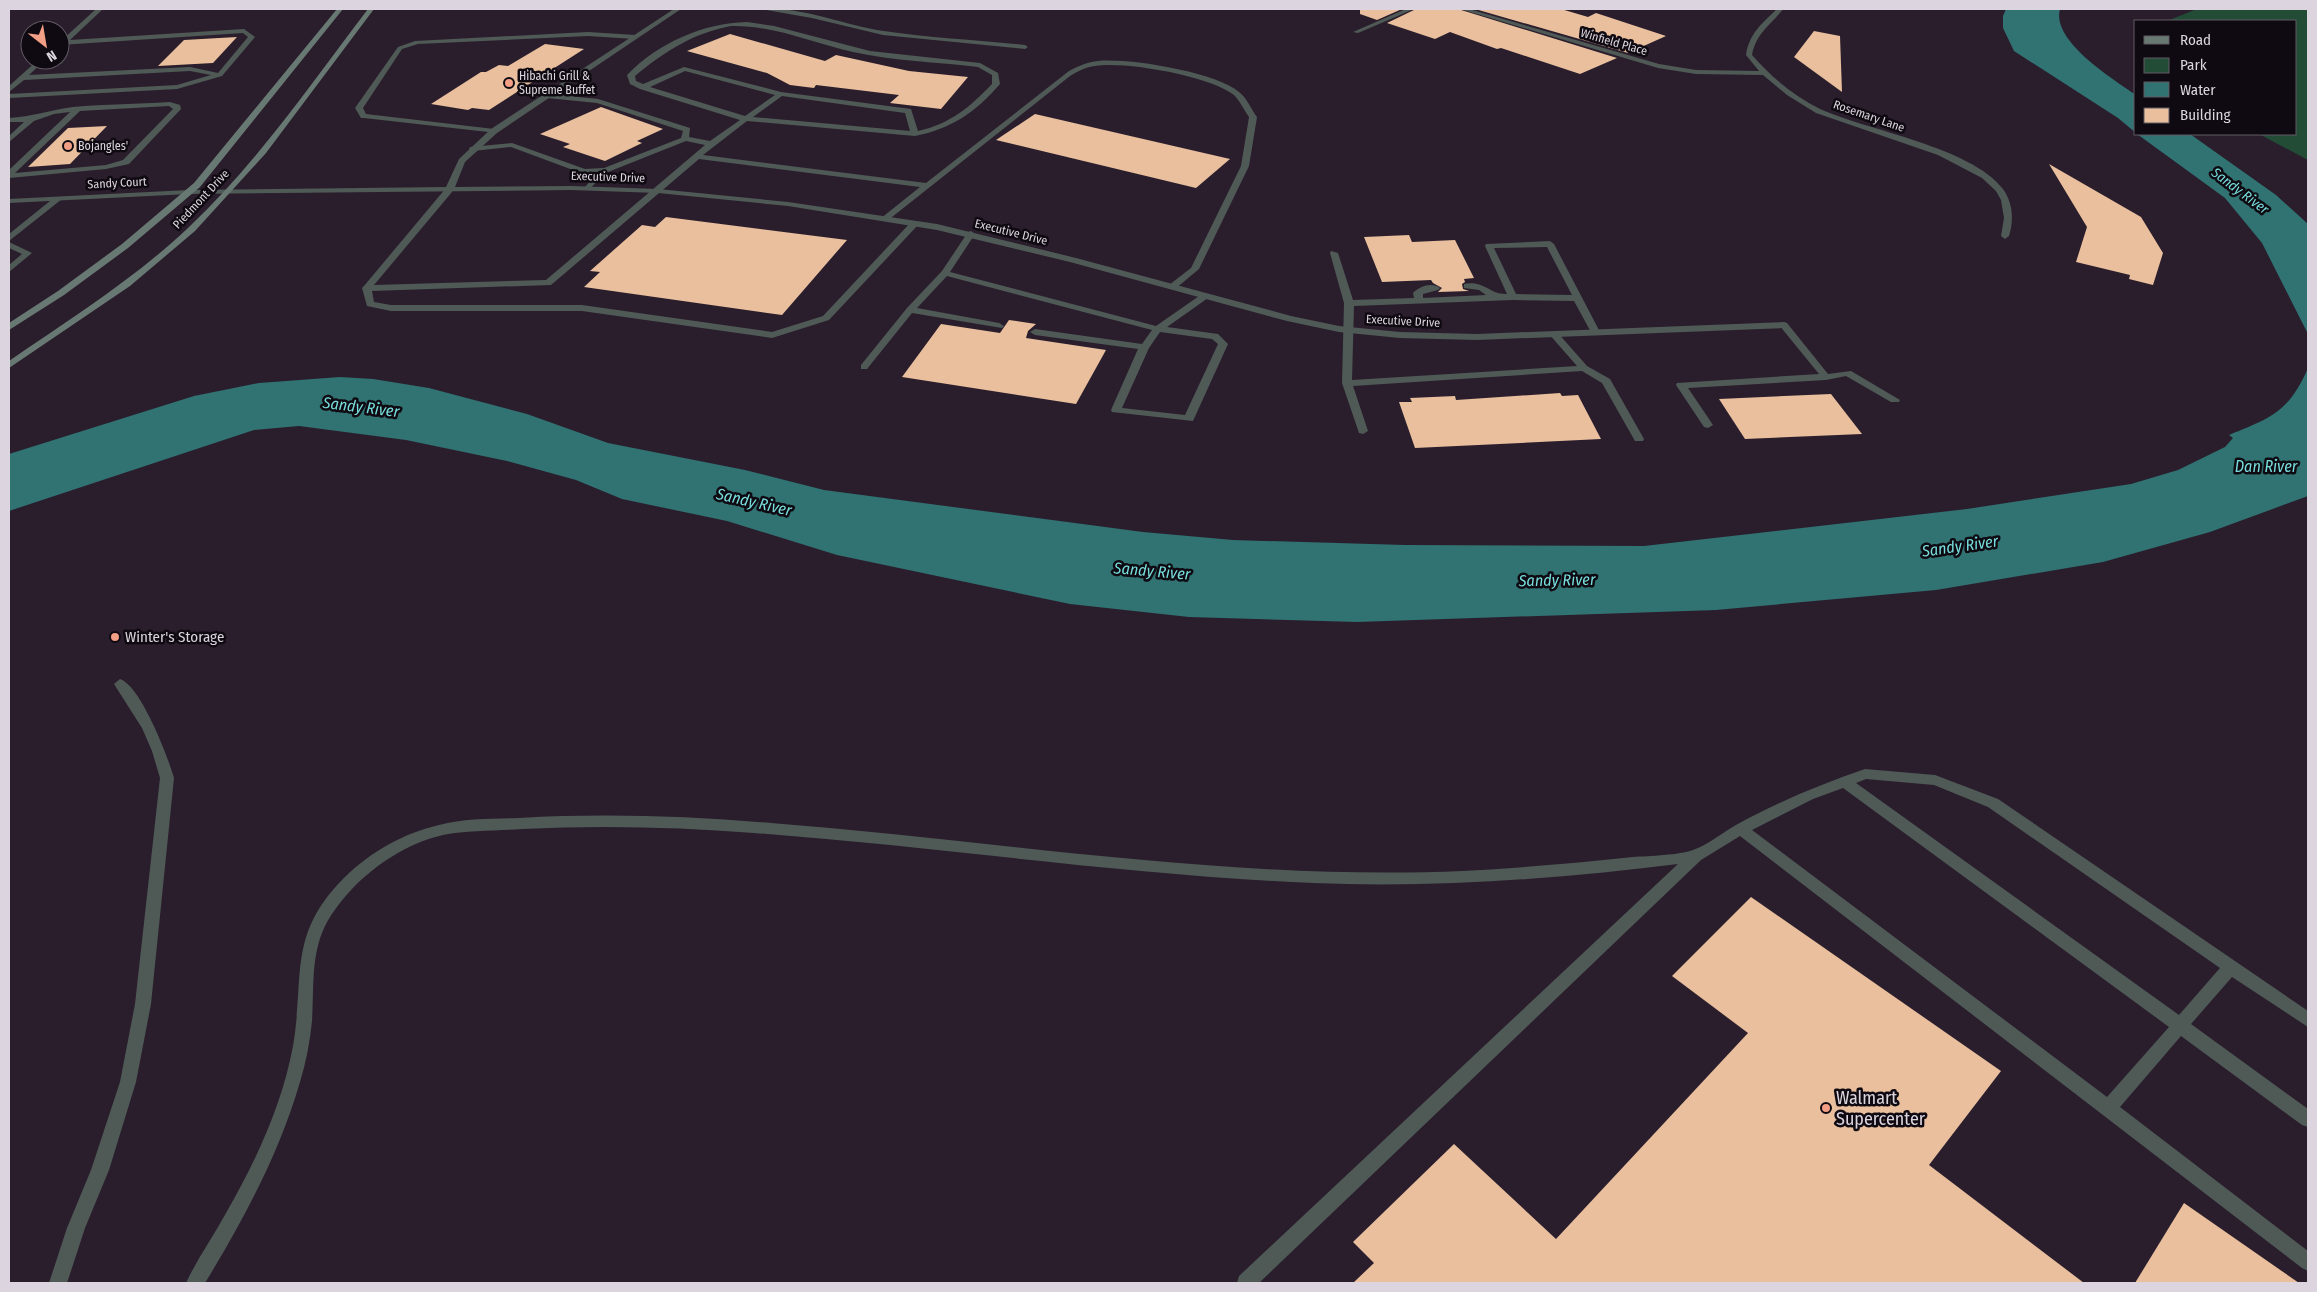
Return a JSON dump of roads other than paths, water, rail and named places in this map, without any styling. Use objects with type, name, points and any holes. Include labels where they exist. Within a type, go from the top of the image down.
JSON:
[{"type":"main road","name":"Piedmont Drive","points":[[9,326],[61,293],[125,246],[190,192],[340,9]]},
{"type":"main road","name":"Piedmont Drive","points":[[9,365],[146,268],[191,230],[293,114],[372,9]]},
{"type":"street","points":[[70,36],[100,9]]},
{"type":"street","points":[[367,288],[449,190],[462,162],[473,149],[494,131],[550,96],[678,9]]},
{"type":"street","points":[[763,9],[812,16],[883,33],[1025,46]]},
{"type":"street","points":[[1356,32],[1411,9]]},
{"type":"street","name":"Winfield Place","points":[[1463,9],[1658,66],[1696,72],[1764,73]]},
{"type":"street","name":"Rosemary Lane","points":[[1780,9],[1755,34],[1750,42],[1749,55],[1764,73],[1797,99],[1819,110],[1931,151],[1987,178],[2002,195],[2009,211],[2009,227],[2005,236]]},
{"type":"street","points":[[766,27],[795,14]]},
{"type":"street","points":[[747,24],[766,27],[856,51],[980,65],[996,74],[996,84],[968,114],[938,130],[915,134],[745,119],[643,87],[633,82],[631,75],[662,51],[685,38],[726,25],[747,24]]},
{"type":"street","points":[[9,96],[177,87],[220,75],[252,37],[244,31],[70,42]]},
{"type":"street","points":[[494,131],[364,116],[359,108],[400,48],[417,42],[588,34],[635,37]]},
{"type":"street","points":[[969,48],[974,42]]},
{"type":"street","points":[[958,62],[963,55]]},
{"type":"street","points":[[884,219],[1082,66],[1099,63],[1127,64],[1217,82],[1237,94],[1252,117],[1245,166],[1195,269],[1172,287]]},
{"type":"street","points":[[22,78],[190,69],[220,75]]},
{"type":"street","points":[[643,87],[684,69],[781,94],[908,111],[915,134]]},
{"type":"street","points":[[9,90],[31,70]]},
{"type":"street","points":[[367,288],[548,283],[658,191],[696,156],[781,94]]},
{"type":"street","points":[[550,96],[598,101],[687,130],[685,138]]},
{"type":"street","points":[[9,120],[31,119],[53,112],[78,109],[170,104],[178,109],[126,162],[106,166],[9,175]]},
{"type":"street","points":[[9,175],[78,109]]},
{"type":"street","points":[[9,140],[31,119]]},
{"type":"street","points":[[473,149],[512,145],[584,171],[605,170],[685,138],[711,144]]},
{"type":"street","points":[[696,156],[926,185]]},
{"type":"street","points":[[588,188],[605,170]]},
{"type":"street","name":"Executive Drive","points":[[226,192],[588,188],[658,191],[788,204],[915,223],[971,234],[1290,319],[1347,330],[1410,336],[1476,337],[1784,325],[1826,377]]},
{"type":"street","name":"Sandy Court","points":[[9,201],[226,192]]},
{"type":"street","points":[[9,238],[58,199]]},
{"type":"street","points":[[367,288],[370,304],[391,308],[582,308],[772,336],[826,318],[915,223]]},
{"type":"street","points":[[864,368],[910,310],[945,273],[971,234]]},
{"type":"street","points":[[1513,297],[1489,246],[1550,244],[1595,332]]},
{"type":"street","points":[[9,245],[28,253],[9,269]]},
{"type":"street","points":[[1334,253],[1349,303],[1346,383],[1363,431]]},
{"type":"street","points":[[945,273],[1158,329],[1215,336],[1223,344],[1189,419],[1116,410],[1144,347],[1158,329],[1205,296]]},
{"type":"street","points":[[1467,286],[1481,287],[1496,298]]},
{"type":"street","points":[[1419,300],[1418,293],[1423,289],[1435,288]]},
{"type":"street","points":[[1349,303],[1513,297],[1577,298]]},
{"type":"street","points":[[910,310],[998,326]]},
{"type":"street","points":[[1035,332],[1144,347]]},
{"type":"street","points":[[1554,334],[1584,368],[1606,381],[1639,439]]},
{"type":"street","points":[[1346,383],[1584,368]]},
{"type":"street","points":[[1708,425],[1681,385],[1826,377],[1848,373],[1895,400]]},
{"type":"street","points":[[58,1283],[76,1228],[100,1170],[128,1082],[144,1004],[167,778],[161,753],[144,716],[120,684]]},
{"type":"street","points":[[1246,1283],[1696,856],[1741,829],[1808,795],[1865,774],[1935,780],[1993,803],[2308,1020]]},
{"type":"street","points":[[1844,781],[2179,1027],[2308,1119]]},
{"type":"street","points":[[195,1283],[239,1211],[274,1138],[292,1084],[304,1022],[305,967],[309,944],[322,915],[344,888],[371,864],[403,844],[437,830],[572,820],[665,820],[852,834],[1186,871],[1322,877],[1457,877],[1562,871],[1696,856]]},
{"type":"street","points":[[1741,829],[2308,1262]]},
{"type":"street","points":[[2108,1108],[2231,967]]},
{"type":"water","points":[[2006,9],[2060,9],[2060,21],[2065,34],[2074,46],[2099,69],[2134,94],[2134,131],[2118,118],[2014,51],[2003,28],[2003,16]]},
{"type":"water","name":"Sandy River","points":[[2138,135],[2191,135],[2276,195],[2308,224],[2308,334],[2262,243],[2225,198]]},
{"type":"water","name":"Dan River","points":[[2308,368],[2308,496],[2210,532],[2103,562],[1936,590],[1716,610],[1357,622],[1189,617],[1070,604],[837,555],[727,521],[622,499],[576,480],[507,461],[406,440],[299,426],[254,430],[9,511],[9,454],[194,396],[259,383],[340,377],[373,379],[429,388],[527,414],[608,443],[745,470],[824,490],[1143,532],[1233,540],[1405,545],[1644,546],[1967,509],[2131,484],[2178,470],[2225,447],[2233,438],[2229,435],[2256,424],[2277,412],[2286,404],[2294,395]]},
{"type":"place","name":"Hibachi Grill & Supreme Buffet","points":[[509,83]]},
{"type":"place","name":"Bojangles'","points":[[68,146]]},
{"type":"place","name":"Winter's Storage","points":[[115,637]]},
{"type":"place","name":"Walmart Supercenter","points":[[1826,1108]]}]
